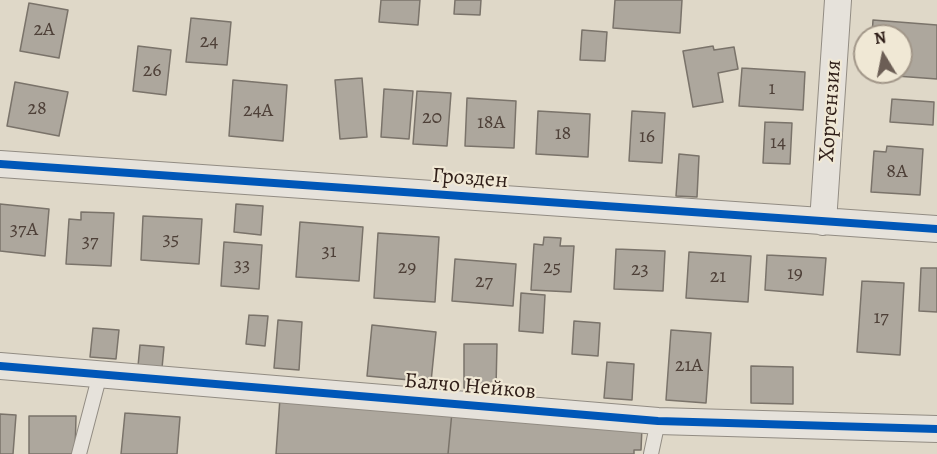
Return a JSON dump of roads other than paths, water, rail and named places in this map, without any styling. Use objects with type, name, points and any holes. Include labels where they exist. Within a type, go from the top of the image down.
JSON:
[{"type":"street","name":"Хортензия","points":[[823,222],[838,0]]},
{"type":"street","name":"Грозден","points":[[0,164],[937,229]]},
{"type":"street","name":"Балчо Нейков","points":[[0,366],[658,420],[937,429]]},
{"type":"lane","points":[[79,454],[100,374]]},
{"type":"lane","points":[[651,454],[658,420]]}]
